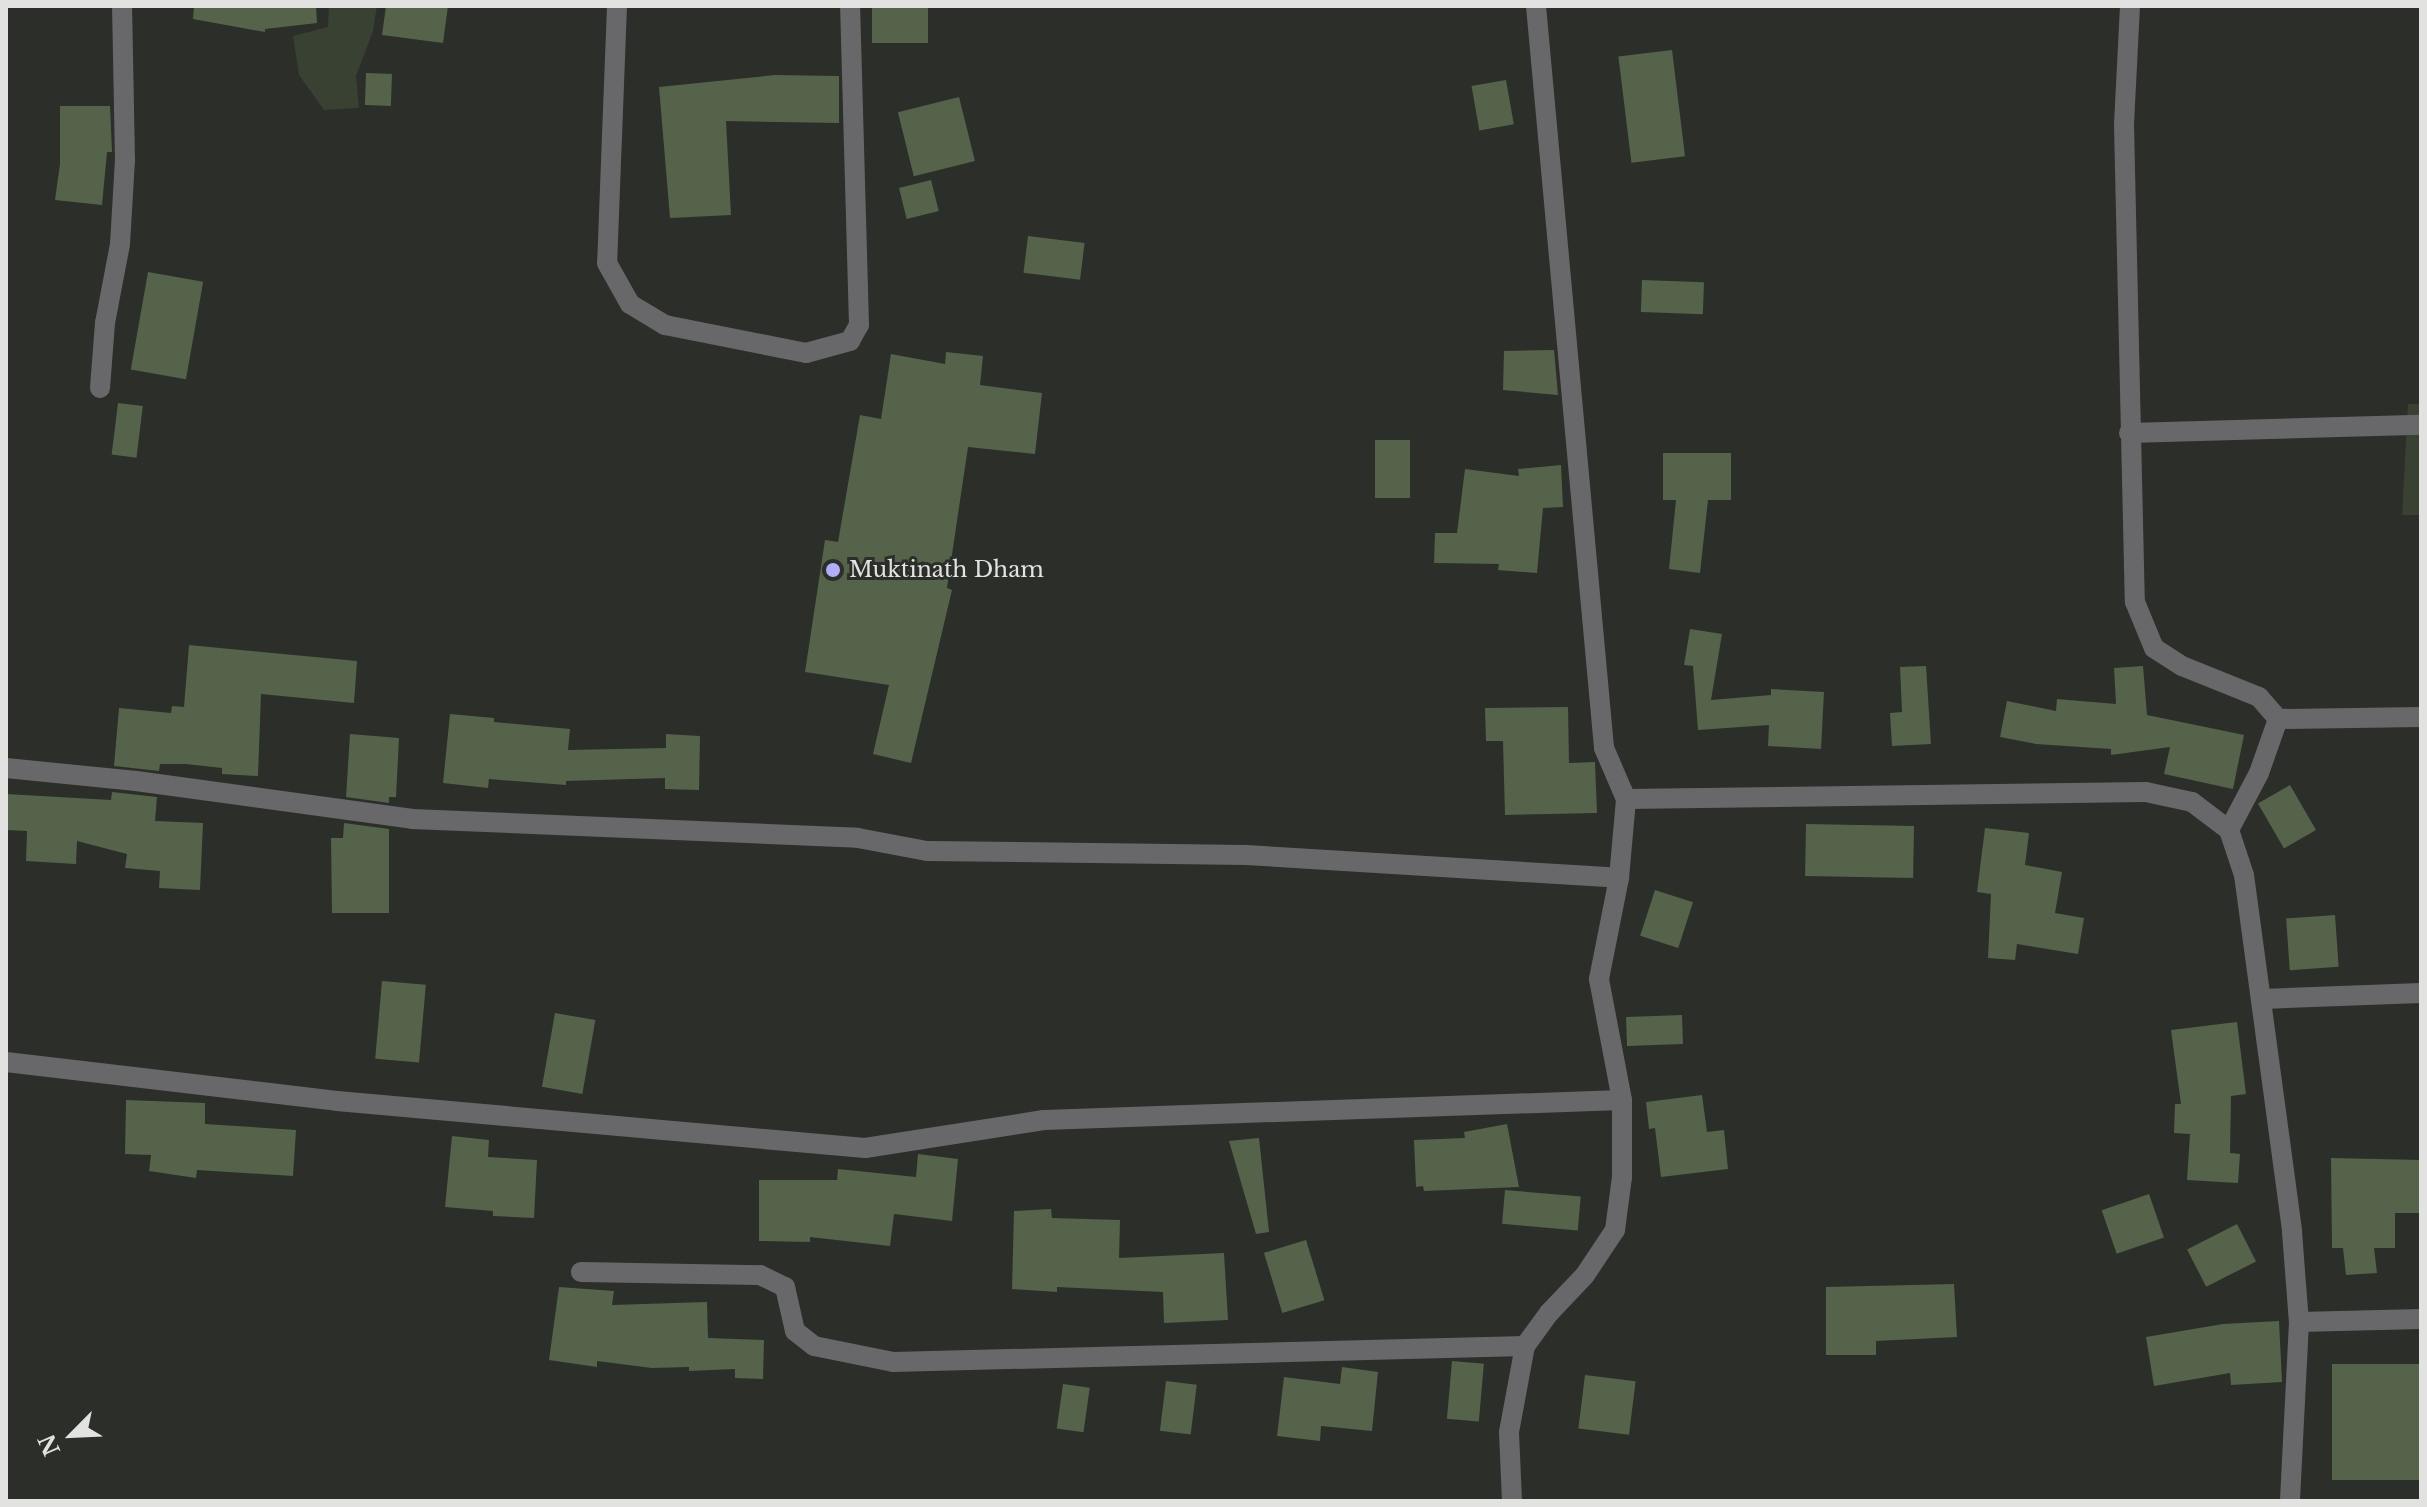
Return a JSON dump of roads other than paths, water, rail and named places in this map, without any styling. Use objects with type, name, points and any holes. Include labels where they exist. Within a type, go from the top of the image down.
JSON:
[{"type":"street","points":[[100,388],[105,323],[120,244],[125,160],[122,6]]},
{"type":"street","points":[[617,6],[607,263],[630,304],[665,325],[806,353],[850,341],[859,325],[850,6]]},
{"type":"street","points":[[1512,1501],[1509,1432],[1525,1346],[1549,1313],[1585,1275],[1615,1230],[1622,1177],[1622,1100],[1599,979],[1619,878],[1626,799],[1604,748],[1536,6]]},
{"type":"street","points":[[2130,6],[2124,125],[2132,352],[2129,433],[2135,602],[2154,648],[2182,666],[2259,697],[2278,719],[2421,717]]},
{"type":"street","points":[[2129,433],[2421,425]]},
{"type":"street","points":[[2229,830],[2259,773],[2278,719]]},
{"type":"street","points":[[6,768],[136,781],[412,819],[858,838],[927,851],[1246,855],[1619,878]]},
{"type":"street","points":[[1626,799],[2146,792],[2192,802],[2229,830],[2244,875],[2263,999],[2299,1322],[2290,1501]]},
{"type":"street","points":[[2263,999],[2421,993]]},
{"type":"street","points":[[6,1062],[337,1101],[865,1148],[1044,1120],[1622,1100]]},
{"type":"street","points":[[581,1272],[760,1275],[785,1287],[795,1331],[814,1346],[893,1362],[1525,1346]]},
{"type":"street","points":[[2299,1322],[2421,1319]]},
{"type":"place","name":"Muktinath Dham","points":[[833,570]]}]
